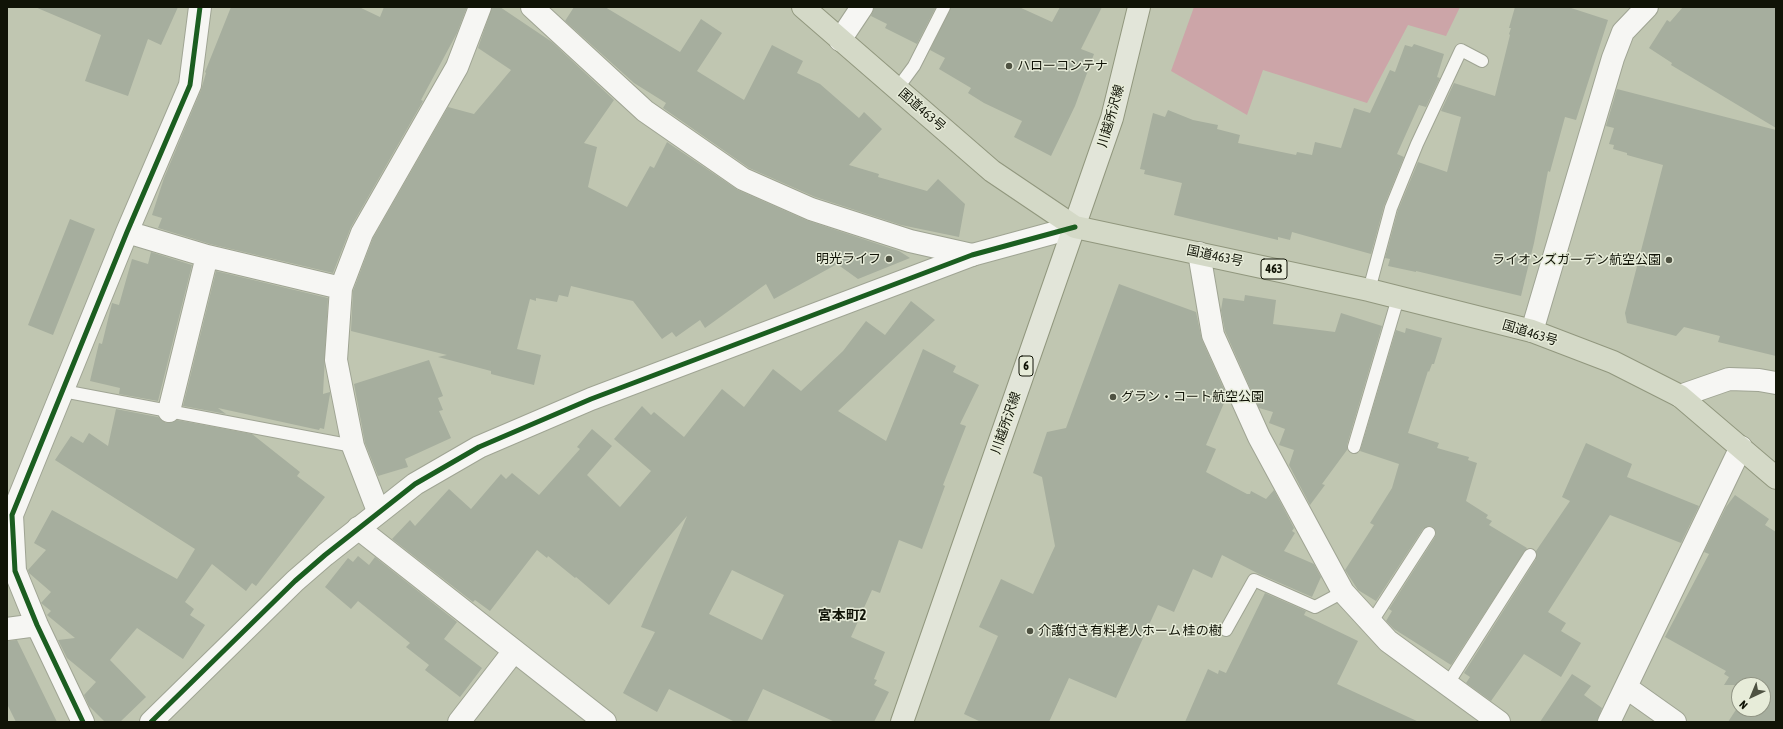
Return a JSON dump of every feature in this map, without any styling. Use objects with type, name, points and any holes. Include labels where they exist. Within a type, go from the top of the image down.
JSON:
[{"type":"highway","name":"国道463号","points":[[802,7],[992,171],[1075,227],[1369,290],[1532,331],[1613,362],[1680,396],[1742,447],[1776,478]]},
{"type":"main road","name":"川越所沢線","points":[[902,722],[1112,118],[1139,7]]},
{"type":"street","points":[[83,722],[37,625],[14,571],[10,515],[63,391],[127,232],[190,85],[200,7]]},
{"type":"street","points":[[378,511],[353,446],[336,360],[341,288],[362,233],[457,67],[480,7]]},
{"type":"street","points":[[532,7],[645,111],[743,179],[811,209],[910,241],[972,255]]},
{"type":"street","points":[[840,40],[862,7]]},
{"type":"street","points":[[1532,331],[1613,58],[1623,32],[1647,7]]},
{"type":"street","points":[[151,722],[295,581],[378,511],[415,484],[493,441],[591,399],[972,255],[1075,227]]},
{"type":"street","points":[[127,232],[207,256],[341,288]]},
{"type":"street","points":[[1199,253],[1213,335],[1259,437],[1343,592],[1388,641],[1499,722]]},
{"type":"street","points":[[169,411],[207,256]]},
{"type":"street","points":[[1680,396],[1729,379],[1759,380],[1776,383]]},
{"type":"street","points":[[1609,722],[1627,688],[1742,447]]},
{"type":"street","points":[[358,528],[605,722]]},
{"type":"street","points":[[7,629],[37,625]]},
{"type":"street","points":[[459,722],[514,651]]},
{"type":"street","points":[[1627,688],[1675,722]]},
{"type":"lane","points":[[897,89],[914,66],[944,7]]},
{"type":"lane","points":[[1369,290],[1391,208],[1417,144],[1461,50],[1482,61]]},
{"type":"lane","points":[[1354,447],[1398,298]]},
{"type":"lane","points":[[63,391],[353,446]]},
{"type":"lane","points":[[1371,623],[1429,533]]},
{"type":"lane","points":[[1447,684],[1530,555]]},
{"type":"lane","points":[[1226,630],[1254,580],[1315,608],[1343,592]]},
{"type":"shaded area","points":[[1194,7],[1460,7],[1446,36],[1408,25],[1367,103],[1263,70],[1247,115],[1171,71]]},
{"type":"building","points":[[35,7],[178,7],[161,45],[148,39],[128,96],[85,81],[101,35]]},
{"type":"building","points":[[231,7],[359,7],[380,17],[384,7],[467,7],[457,33],[421,100],[423,101],[351,227],[333,273],[210,244],[158,228],[162,218],[152,215],[164,178],[201,90],[205,72]]},
{"type":"building","points":[[492,7],[500,7],[552,42],[614,100],[584,143],[597,147],[588,187],[627,207],[650,166],[654,168],[667,142],[738,190],[806,220],[899,251],[910,258],[858,279],[837,264],[774,299],[766,284],[705,328],[700,320],[676,337],[672,332],[662,339],[633,301],[571,286],[568,297],[559,295],[557,302],[536,298],[536,301],[530,299],[517,349],[541,355],[534,385],[491,374],[491,371],[438,357],[447,355],[351,331],[353,291],[373,238],[448,107],[474,114],[511,70],[478,48]]},
{"type":"building","points":[[574,7],[605,7],[680,52],[701,19],[722,33],[697,71],[744,100],[772,45],[803,61],[797,73],[820,84],[859,118],[864,112],[882,129],[849,165],[879,174],[878,177],[927,191],[938,179],[965,204],[959,237],[901,225],[815,197],[749,168],[663,108],[666,103],[634,83],[565,21]]},
{"type":"building","points":[[874,7],[936,7],[917,44],[885,28],[887,24],[871,16]]},
{"type":"building","points":[[951,7],[1019,7],[1052,22],[1060,7],[1102,7],[1081,49],[1094,54],[1075,106],[1051,156],[1014,137],[1022,121],[984,103],[968,93],[971,88],[939,69],[945,58],[930,50]]},
{"type":"building","points":[[1515,7],[1568,7],[1608,20],[1576,120],[1565,117],[1550,172],[1548,171],[1534,243],[1521,296],[1416,271],[1388,266],[1390,259],[1385,258],[1398,210],[1418,162],[1447,172],[1461,117],[1441,111],[1454,83],[1495,96],[1510,35],[1511,28],[1509,28]]},
{"type":"building","points":[[1683,7],[1776,7],[1776,128],[1671,65],[1672,63],[1649,48],[1667,20],[1670,22]]},
{"type":"building","points":[[1414,44],[1444,54],[1437,77],[1440,78],[1426,107],[1419,105],[1397,154],[1404,157],[1384,206],[1371,254],[1292,232],[1290,240],[1278,237],[1278,240],[1174,215],[1182,183],[1144,174],[1145,170],[1140,169],[1153,113],[1165,117],[1168,110],[1193,120],[1218,125],[1217,129],[1240,135],[1238,143],[1296,155],[1297,152],[1312,155],[1315,142],[1341,148],[1354,108],[1370,113],[1390,70],[1395,72],[1405,45],[1412,47]]},
{"type":"building","points":[[1617,89],[1776,130],[1776,356],[1718,342],[1720,336],[1684,327],[1676,336],[1627,323],[1625,313],[1663,165],[1627,155],[1627,153],[1613,149],[1614,145],[1609,144],[1614,128],[1606,126]]},
{"type":"building","points":[[70,219],[95,229],[53,335],[28,325]]},
{"type":"building","points":[[151,252],[192,265],[158,401],[119,394],[120,388],[90,381],[99,343],[102,344],[112,303],[119,305],[132,259],[148,264]]},
{"type":"building","points":[[216,271],[328,298],[323,394],[330,392],[330,394],[324,429],[320,428],[319,430],[218,408],[226,414],[183,406]]},
{"type":"building","points":[[1119,284],[1196,312],[1202,340],[1227,396],[1206,445],[1216,449],[1206,472],[1247,494],[1250,494],[1251,491],[1266,499],[1274,490],[1294,528],[1292,531],[1295,533],[1284,551],[1314,564],[1321,577],[1312,597],[1257,573],[1222,555],[1212,578],[1193,569],[1174,612],[1158,605],[1116,698],[1069,678],[1049,722],[981,722],[964,714],[998,636],[979,627],[1001,579],[1033,594],[1055,546],[1042,477],[1033,473],[1047,432],[1066,428]]},
{"type":"building","points":[[1245,295],[1276,300],[1273,324],[1335,332],[1341,313],[1382,326],[1347,445],[1347,450],[1322,484],[1325,485],[1310,505],[1289,465],[1294,450],[1279,445],[1285,429],[1269,423],[1273,412],[1259,408],[1225,331],[1221,310],[1223,298],[1244,301]]},
{"type":"building","points":[[911,301],[935,320],[838,411],[886,441],[923,349],[956,366],[953,372],[979,385],[960,424],[966,426],[943,485],[945,486],[922,549],[899,540],[880,593],[872,590],[851,637],[885,652],[874,679],[877,680],[874,685],[889,692],[874,722],[835,722],[763,689],[747,722],[735,722],[669,689],[657,712],[623,693],[655,632],[641,627],[687,516],[609,605],[576,577],[575,578],[548,556],[547,558],[537,550],[490,611],[475,600],[473,602],[392,539],[410,520],[415,526],[449,489],[471,509],[501,474],[506,479],[512,473],[539,495],[580,449],[577,447],[592,429],[612,446],[587,475],[620,507],[651,471],[614,439],[642,406],[651,415],[654,412],[684,437],[722,389],[744,407],[773,369],[801,391],[843,351],[866,321],[885,335]],"holes":[[[732,570],[784,595],[762,640],[709,614]]]},
{"type":"building","points":[[1406,328],[1442,338],[1434,364],[1432,364],[1429,372],[1428,371],[1408,433],[1439,443],[1437,448],[1469,457],[1468,460],[1477,463],[1466,501],[1488,515],[1486,518],[1492,521],[1489,525],[1527,548],[1451,665],[1394,629],[1386,621],[1392,611],[1389,609],[1435,537],[1436,533],[1433,527],[1429,526],[1423,529],[1376,601],[1358,590],[1345,570],[1374,525],[1370,523],[1392,488],[1399,464],[1360,451],[1396,330],[1405,333]]},
{"type":"building","points":[[429,360],[443,396],[438,398],[443,410],[439,411],[451,438],[405,459],[408,467],[378,476],[365,443],[354,384]]},
{"type":"building","points":[[116,409],[158,417],[166,423],[177,420],[252,434],[300,472],[297,476],[325,497],[256,586],[252,583],[246,591],[212,564],[185,602],[194,609],[190,615],[205,625],[183,659],[137,628],[110,660],[146,697],[120,722],[105,722],[89,706],[84,695],[96,682],[67,658],[58,640],[75,638],[47,615],[51,611],[41,603],[51,592],[29,573],[28,570],[46,550],[34,543],[52,510],[177,579],[195,549],[55,460],[71,436],[83,443],[89,433],[108,446]]},
{"type":"building","points":[[1586,443],[1632,464],[1627,477],[1699,506],[1681,543],[1610,515],[1548,612],[1566,623],[1561,631],[1581,643],[1561,677],[1524,654],[1491,701],[1466,683],[1470,677],[1464,673],[1536,559],[1536,551],[1570,501],[1562,497]]},
{"type":"building","points":[[1735,495],[1769,519],[1765,525],[1776,532],[1776,722],[1728,722],[1731,717],[1771,717],[1771,677],[1731,677],[1731,685],[1724,685],[1729,677],[1724,674],[1726,671],[1665,637],[1709,554],[1704,552],[1726,507]]},
{"type":"building","points":[[358,556],[369,565],[375,557],[457,622],[444,639],[482,668],[460,697],[425,670],[429,665],[406,647],[410,643],[358,601],[351,609],[325,587],[348,558],[353,562]]},
{"type":"building","points":[[1265,593],[1306,611],[1304,615],[1358,641],[1337,684],[1419,722],[1185,722],[1208,669],[1218,674],[1219,670],[1226,673]]},
{"type":"building","points":[[17,640],[57,722],[16,722],[7,704],[7,641]]},
{"type":"building","points":[[1572,674],[1591,686],[1584,695],[1602,708],[1597,722],[1540,722]]},
{"type":"cycle path","points":[[83,722],[37,625],[15,571],[12,515],[127,232],[190,85],[200,7]]},
{"type":"cycle path","points":[[151,722],[295,581],[325,555],[415,484],[479,447],[591,399],[972,255],[1075,227]]},
{"type":"place","name":"ハローコンテナ","points":[[1009,66]]},
{"type":"place","name":"明光ライフ","points":[[889,259]]},
{"type":"place","name":"ライオンズガーデン航空公園","points":[[1669,260]]},
{"type":"place","name":"グラン・コート航空公園","points":[[1113,397]]},
{"type":"place","name":"介護付き有料老人ホーム 桂の樹","points":[[1030,631]]},
{"type":"district","name":"宮本町2","points":[[842,616]]}]
